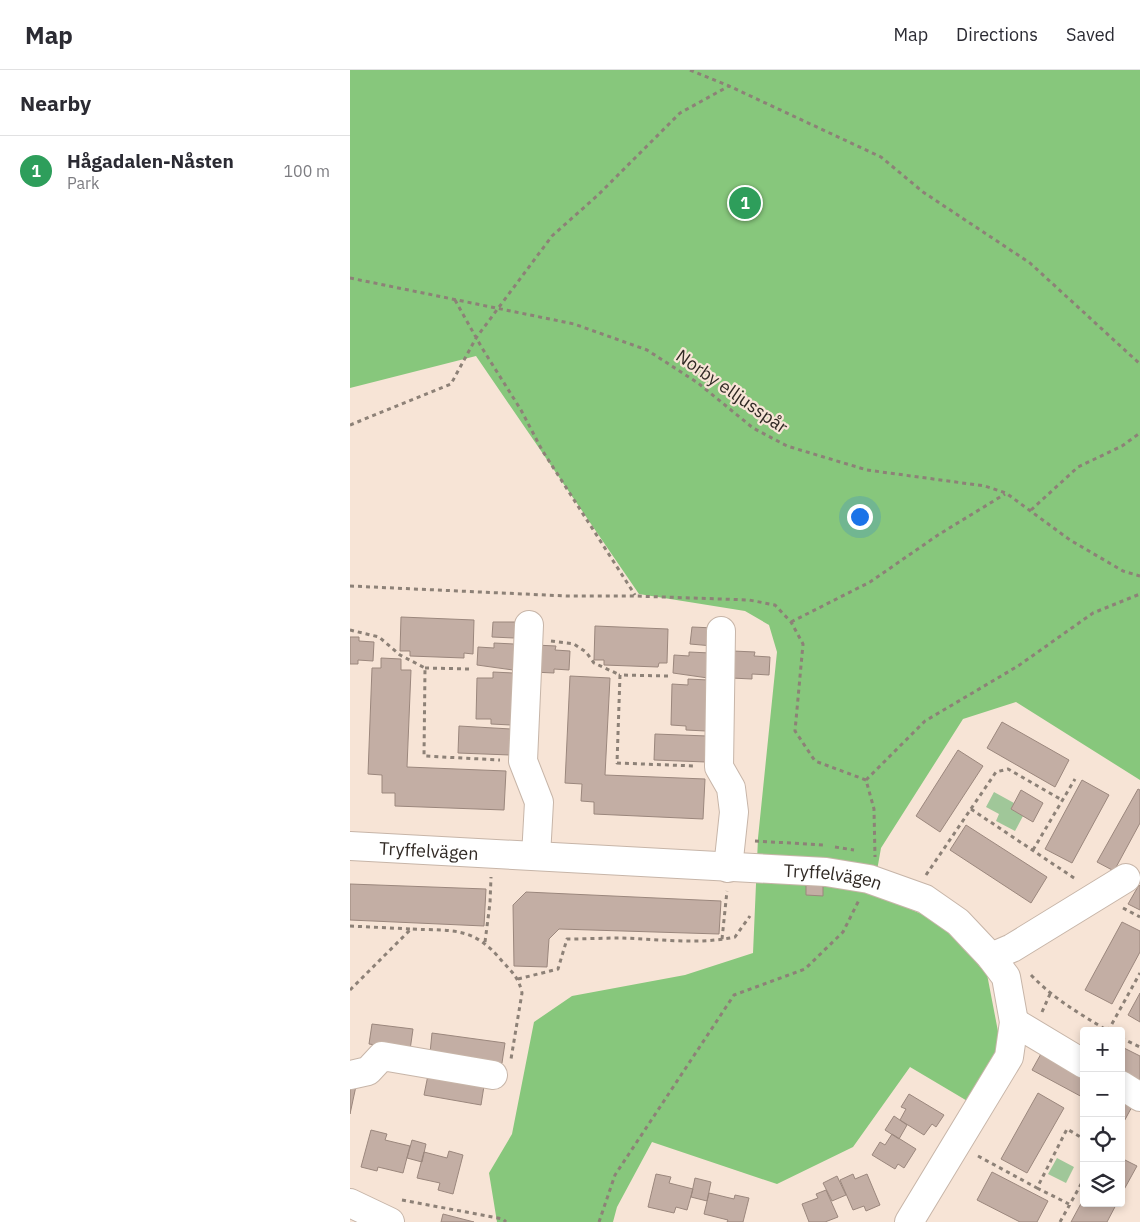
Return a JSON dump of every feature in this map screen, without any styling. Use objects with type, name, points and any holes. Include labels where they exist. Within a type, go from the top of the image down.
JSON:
[{"type":"street","points":[[721,631],[719,766],[731,788],[734,812],[728,868]]},
{"type":"street","points":[[529,632],[523,761],[539,802],[536,856]]},
{"type":"street","name":"Tryffelvägen","points":[[350,846],[780,872],[826,872],[869,879],[925,898],[958,922],[991,957],[1006,977],[1014,1022],[1009,1057],[909,1222]]},
{"type":"street","points":[[991,957],[1012,948],[1126,878]]},
{"type":"street","points":[[1014,1022],[1080,1062]]},
{"type":"street","points":[[350,1075],[368,1071],[382,1056],[492,1074]]},
{"type":"street","points":[[1125,1088],[1140,1097]]},
{"type":"street","points":[[350,1203],[387,1220]]},
{"type":"path","points":[[690,70],[729,86],[881,158],[923,192],[1030,263],[1140,364]]},
{"type":"path","points":[[350,425],[451,384],[476,338],[552,236],[598,195],[680,113],[729,86]]},
{"type":"path","name":"Norby elljusspår","points":[[350,278],[574,324],[647,350],[698,383],[753,428],[787,446],[867,470],[985,486],[1006,493],[1070,540],[1123,571],[1140,576]]},
{"type":"path","points":[[455,299],[476,338],[521,410],[542,450],[635,596]]},
{"type":"path","points":[[1031,510],[1078,467],[1122,446],[1140,433]]},
{"type":"path","points":[[791,622],[870,582],[938,535],[1006,493]]},
{"type":"path","points":[[350,586],[566,596],[750,600],[775,605],[791,622],[803,644],[795,731],[815,761],[866,780]]},
{"type":"path","points":[[866,780],[925,721],[1018,666],[1093,613],[1140,594]]},
{"type":"path","points":[[350,630],[379,637],[400,655],[425,668],[470,669]]},
{"type":"path","points":[[529,632],[574,644],[586,652],[594,663],[620,675],[668,676]]},
{"type":"path","points":[[425,668],[424,756],[523,761]]},
{"type":"path","points":[[620,675],[617,763],[719,766]]},
{"type":"path","points":[[925,875],[996,772],[1008,769],[1062,800]]},
{"type":"path","points":[[1033,850],[1075,779]]},
{"type":"path","points":[[599,1222],[615,1175],[734,995],[805,969],[844,932],[869,879],[876,855],[874,809],[866,780]]},
{"type":"path","points":[[971,809],[1099,894]]},
{"type":"path","points":[[485,942],[490,903]]},
{"type":"path","points":[[722,940],[726,914]]},
{"type":"path","points":[[518,979],[558,969],[567,939],[722,940],[735,937],[750,916]]},
{"type":"path","points":[[350,926],[466,932],[485,942],[518,979],[522,994],[509,1066],[492,1074]]},
{"type":"path","points":[[350,990],[411,929]]},
{"type":"path","points":[[1110,1027],[1140,973]]},
{"type":"path","points":[[1125,1040],[1140,1047]]},
{"type":"path","points":[[1036,1188],[1067,1129],[1080,1137]]},
{"type":"path","points":[[974,1154],[1036,1188],[1070,1204]]},
{"type":"path","points":[[1060,1222],[1080,1186]]},
{"type":"path","points":[[387,1220],[402,1200],[503,1219],[506,1222]]},
{"type":"green space","points":[[350,70],[1140,70],[1140,780],[1016,702],[963,719],[881,848],[873,893],[940,922],[986,969],[1001,1047],[969,1102],[910,1067],[853,1147],[777,1184],[652,1142],[617,1207],[613,1222],[497,1222],[489,1173],[512,1134],[534,1022],[572,996],[685,975],[753,953],[758,838],[777,652],[769,625],[745,611],[639,594],[476,356],[350,388]]},
{"type":"green space","points":[[994,792],[1014,803],[1011,809],[1023,816],[1015,831],[996,821],[999,814],[986,807]]},
{"type":"green space","points":[[1057,1158],[1074,1167],[1066,1183],[1048,1174]]},
{"type":"building","points":[[401,617],[474,620],[473,654],[464,653],[464,658],[410,656],[410,651],[400,651]]},
{"type":"building","points":[[493,622],[515,622],[514,638],[492,637]]},
{"type":"building","points":[[595,626],[668,629],[667,663],[659,663],[658,667],[604,665],[604,660],[594,660]]},
{"type":"building","points":[[692,627],[714,628],[713,646],[690,644]]},
{"type":"building","points":[[350,637],[359,637],[359,641],[374,642],[373,661],[358,660],[358,664],[350,664]]},
{"type":"building","points":[[494,643],[514,644],[513,670],[477,665],[478,647],[494,648]]},
{"type":"building","points":[[535,645],[556,646],[555,650],[570,651],[569,670],[554,669],[554,673],[533,672]]},
{"type":"building","points":[[733,651],[755,652],[754,656],[770,657],[769,675],[752,674],[752,679],[731,678]]},
{"type":"building","points":[[689,652],[710,653],[708,678],[673,673],[674,655],[689,656]]},
{"type":"building","points":[[381,658],[401,659],[401,670],[411,670],[407,767],[506,771],[504,810],[395,806],[395,793],[382,793],[382,775],[368,774],[372,668],[381,668]]},
{"type":"building","points":[[493,672],[513,673],[511,725],[491,724],[491,719],[476,719],[477,678],[493,678]]},
{"type":"building","points":[[570,676],[610,678],[605,775],[705,779],[703,819],[594,814],[594,802],[581,801],[582,784],[565,783]]},
{"type":"building","points":[[688,679],[708,680],[706,731],[686,730],[686,726],[671,725],[672,684],[688,685]]},
{"type":"building","points":[[1002,722],[1069,760],[1055,787],[987,748]]},
{"type":"building","points":[[459,726],[511,729],[510,755],[458,753]]},
{"type":"building","points":[[655,734],[707,736],[706,762],[654,760]]},
{"type":"building","points":[[958,750],[983,766],[940,832],[916,816]]},
{"type":"building","points":[[1082,780],[1109,795],[1072,863],[1045,849]]},
{"type":"building","points":[[1138,789],[1140,790],[1140,823],[1114,871],[1097,862]]},
{"type":"building","points":[[1021,790],[1043,803],[1033,822],[1011,809]]},
{"type":"building","points":[[966,825],[1047,877],[1031,903],[950,850]]},
{"type":"building","points":[[806,882],[823,882],[823,896],[806,895]]},
{"type":"building","points":[[350,884],[486,889],[484,926],[350,920]]},
{"type":"building","points":[[1140,886],[1140,910],[1128,904]]},
{"type":"building","points":[[526,892],[721,901],[719,934],[559,929],[549,939],[547,967],[514,966],[513,905]]},
{"type":"building","points":[[1122,922],[1140,931],[1140,952],[1112,1004],[1085,990]]},
{"type":"building","points":[[1140,993],[1140,1022],[1128,1015]]},
{"type":"building","points":[[372,1024],[413,1029],[410,1050],[369,1044]]},
{"type":"building","points":[[432,1033],[505,1043],[502,1063],[430,1053]]},
{"type":"building","points":[[1125,1048],[1140,1056],[1140,1080],[1125,1072]]},
{"type":"building","points":[[1042,1052],[1080,1073],[1080,1096],[1032,1070]]},
{"type":"building","points":[[428,1075],[484,1086],[481,1105],[424,1095]]},
{"type":"building","points":[[350,1085],[356,1086],[350,1114]]},
{"type":"building","points":[[1038,1093],[1064,1108],[1027,1173],[1001,1159]]},
{"type":"building","points":[[909,1094],[944,1115],[936,1127],[932,1124],[924,1135],[900,1120],[906,1109],[901,1107]]},
{"type":"building","points":[[1125,1098],[1134,1103],[1125,1120]]},
{"type":"building","points":[[894,1116],[907,1125],[899,1139],[885,1130]]},
{"type":"building","points":[[371,1130],[387,1134],[385,1140],[410,1146],[403,1173],[378,1167],[377,1171],[361,1167]]},
{"type":"building","points":[[892,1134],[916,1149],[904,1168],[898,1164],[895,1169],[872,1155],[880,1142],[885,1145]]},
{"type":"building","points":[[412,1140],[426,1144],[422,1162],[407,1158]]},
{"type":"building","points":[[449,1151],[463,1155],[453,1194],[438,1190],[440,1183],[417,1178],[424,1152],[447,1158]]},
{"type":"building","points":[[1125,1160],[1137,1166],[1125,1188]]},
{"type":"building","points":[[992,1172],[1048,1201],[1037,1222],[1020,1222],[977,1200]]},
{"type":"building","points":[[656,1174],[671,1177],[669,1183],[693,1189],[687,1210],[676,1207],[674,1213],[648,1207]]},
{"type":"building","points":[[853,1174],[855,1179],[867,1174],[880,1205],[866,1211],[864,1206],[853,1210],[840,1180]]},
{"type":"building","points":[[837,1176],[846,1195],[832,1201],[823,1183]]},
{"type":"building","points":[[695,1178],[711,1182],[707,1201],[691,1197]]},
{"type":"building","points":[[826,1190],[838,1217],[825,1222],[809,1222],[802,1204],[818,1198],[816,1194]]},
{"type":"building","points":[[709,1193],[734,1199],[735,1195],[749,1198],[743,1222],[727,1222],[728,1220],[704,1214]]},
{"type":"building","points":[[1080,1205],[1080,1207],[1115,1207],[1107,1222],[1071,1222]]},
{"type":"building","points":[[443,1214],[474,1222],[441,1222]]},
{"type":"place","name":"Hågadalen-Nåsten","points":[[745,203]]}]
